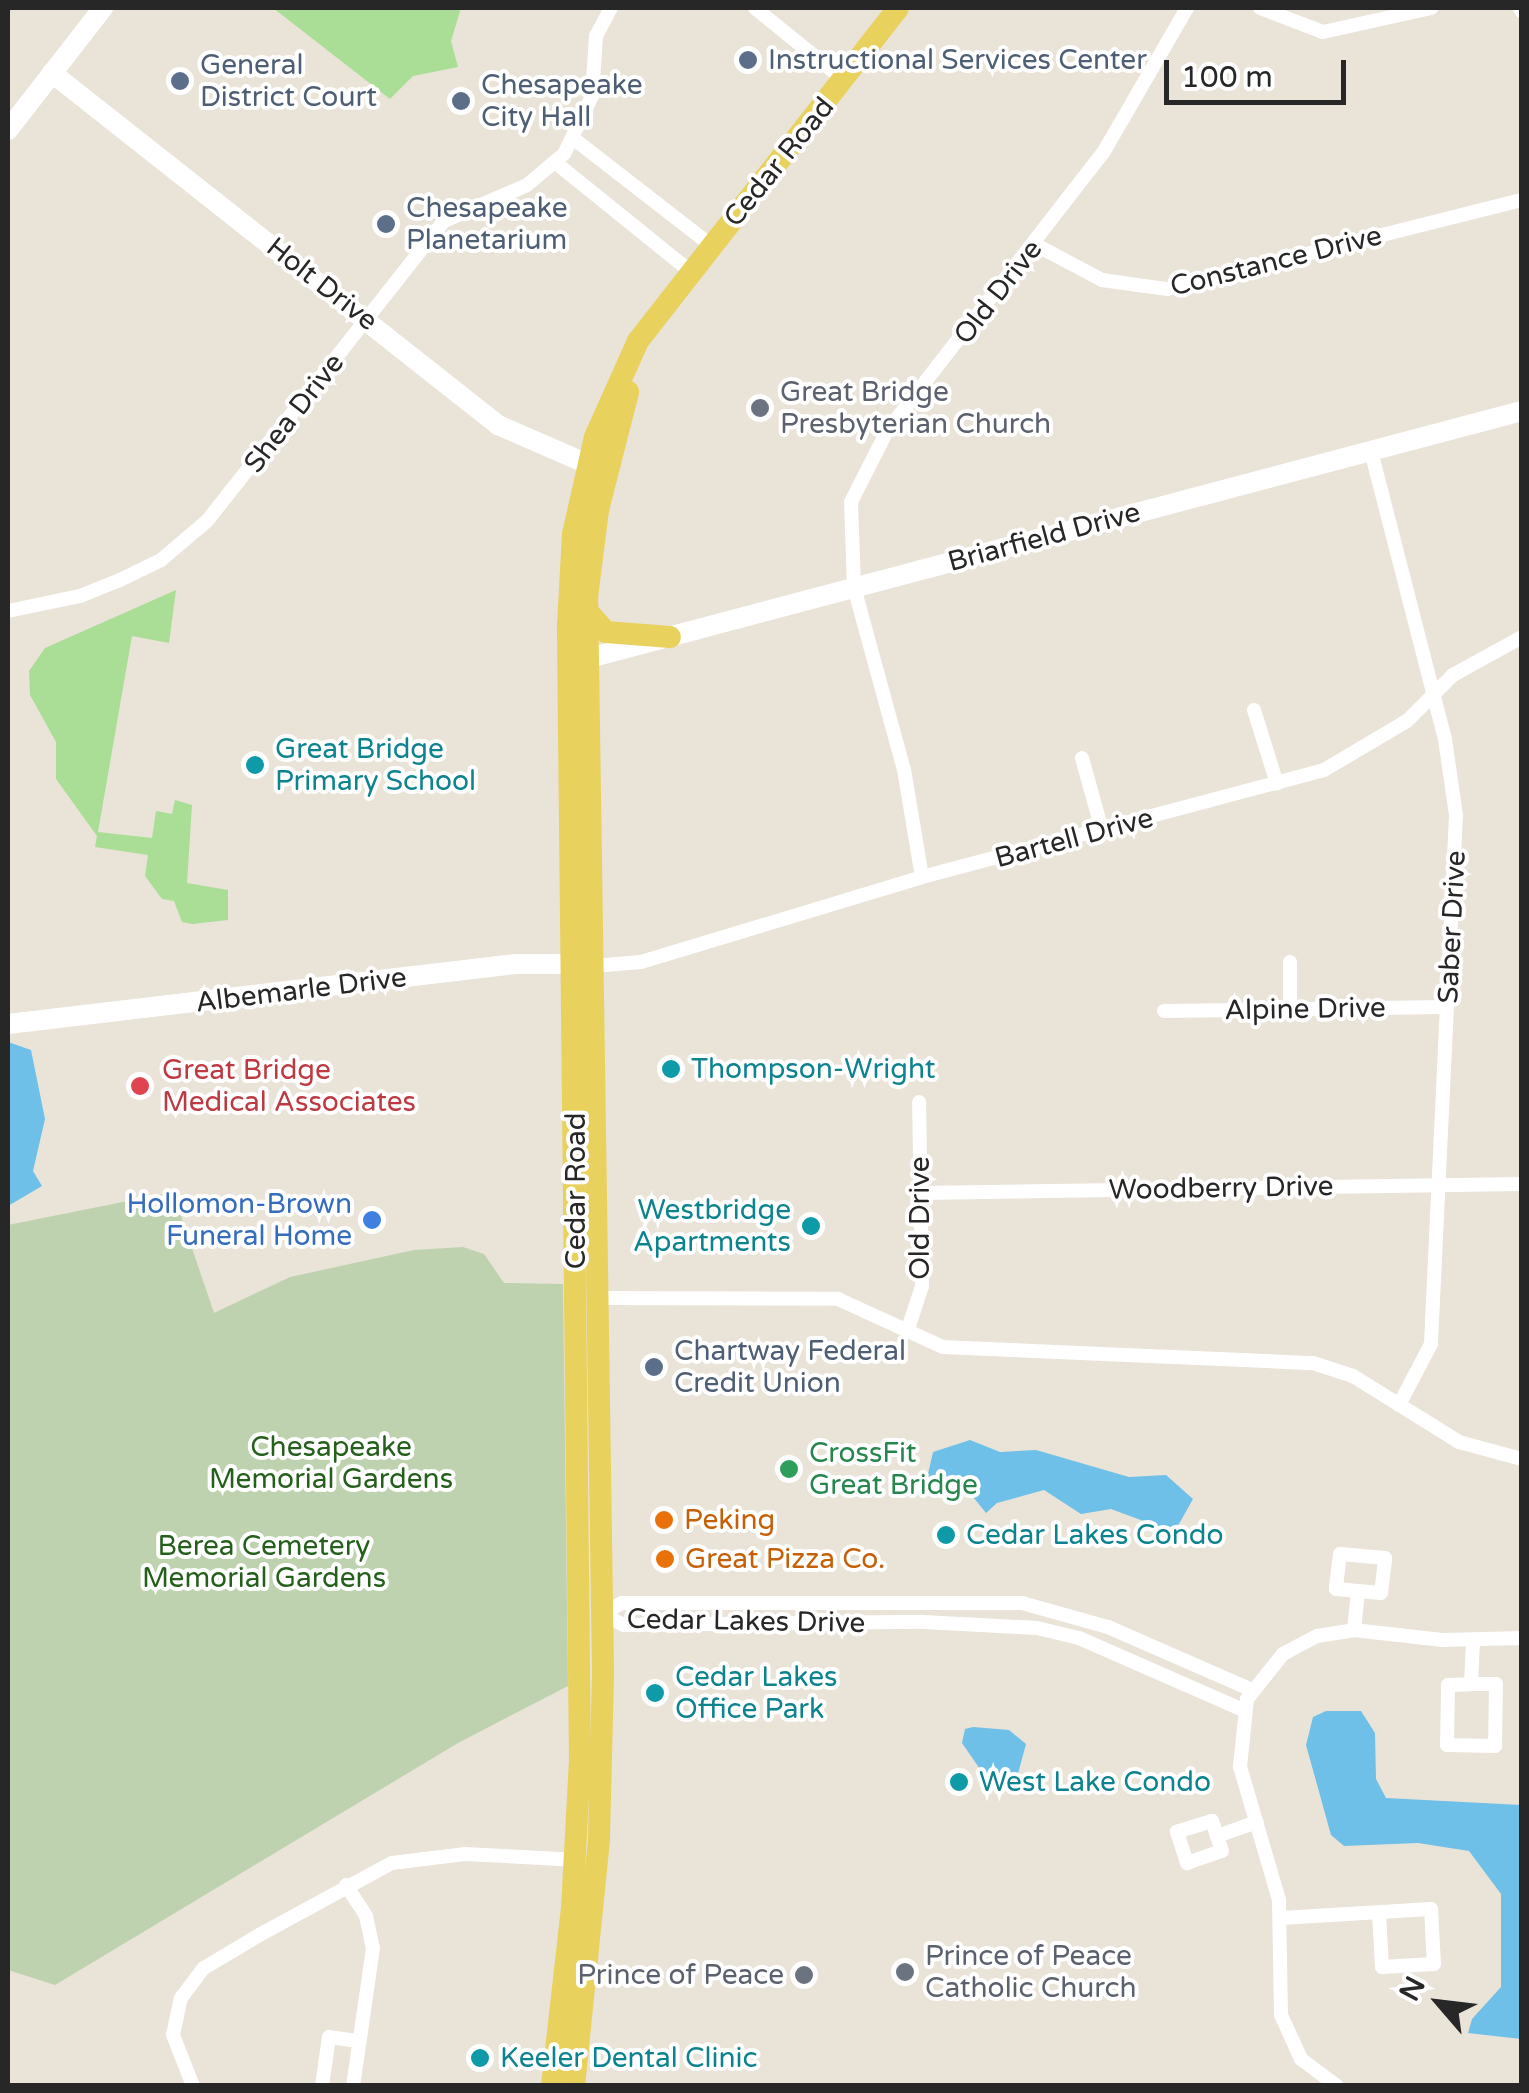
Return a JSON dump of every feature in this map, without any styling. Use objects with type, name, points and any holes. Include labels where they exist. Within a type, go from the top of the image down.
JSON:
[{"type":"main road","name":"Cedar Road","points":[[574,2086],[602,1614],[600,1301],[584,963],[578,654],[570,563],[596,469],[659,315],[898,8]]},
{"type":"main road","name":"Cedar Road","points":[[578,654],[588,612],[596,469]]},
{"type":"main road","points":[[588,612],[606,632],[670,637]]},
{"type":"main road","name":"Cedar Road","points":[[552,2086],[586,1861],[576,1290],[584,963]]},
{"type":"main road","points":[[578,1432],[588,1483],[590,1595],[602,1614],[580,1660]]},
{"type":"street","points":[[8,130],[103,8]]},
{"type":"street","name":"Shea Drive","points":[[8,611],[80,596],[161,560],[238,486],[452,213],[527,185],[556,163],[574,139],[592,96],[596,36],[611,8]]},
{"type":"street","points":[[755,8],[844,80]]},
{"type":"street","name":"Old Drive","points":[[922,877],[904,770],[854,587],[848,528],[869,457],[1036,245],[1139,97],[1187,8]]},
{"type":"street","points":[[1260,8],[1323,32],[1431,8]]},
{"type":"street","name":"Holt Drive","points":[[52,73],[498,426],[596,469]]},
{"type":"street","points":[[574,139],[712,246]]},
{"type":"street","points":[[556,163],[692,272]]},
{"type":"street","name":"Constance Drive","points":[[1036,245],[1102,280],[1167,289],[1522,200]]},
{"type":"street","name":"Briarfield Drive","points":[[578,654],[670,637],[1522,411]]},
{"type":"street","name":"Saber Drive","points":[[1371,451],[1432,695],[1456,814],[1429,1352],[1399,1405]]},
{"type":"street","name":"Bartell Drive","points":[[584,963],[641,962],[922,877],[1276,784],[1355,755],[1453,675],[1522,638]]},
{"type":"street","points":[[1254,710],[1276,784]]},
{"type":"street","points":[[1082,758],[1102,830]]},
{"type":"street","points":[[1290,962],[1290,1008]]},
{"type":"street","name":"Albemarle Drive","points":[[8,1024],[584,963]]},
{"type":"street","name":"Alpine Drive","points":[[1164,1011],[1446,1007]]},
{"type":"street","name":"Old Drive","points":[[907,1332],[922,1286],[919,1102]]},
{"type":"street","name":"Woodberry Drive","points":[[921,1192],[1522,1184]]},
{"type":"street","points":[[576,1290],[600,1301],[838,1299],[944,1347],[1292,1360],[1353,1376],[1458,1442],[1522,1459]]},
{"type":"street","points":[[1354,1630],[1358,1591]]},
{"type":"street","name":"Cedar Lakes Drive","points":[[602,1614],[622,1603],[1022,1603],[1108,1627],[1252,1690]]},
{"type":"street","name":"Cedar Lakes Drive","points":[[602,1614],[624,1625],[922,1622],[1036,1628],[1079,1638],[1242,1710]]},
{"type":"street","points":[[1337,2086],[1302,2059],[1285,2030],[1282,1918],[1240,1767],[1242,1710],[1252,1690],[1294,1646],[1354,1630],[1473,1641],[1522,1638]]},
{"type":"street","points":[[1471,1684],[1473,1641]]},
{"type":"street","points":[[1471,1684],[1496,1684],[1494,1746],[1447,1744],[1448,1685],[1471,1684]]},
{"type":"street","points":[[1217,1836],[1257,1822]]},
{"type":"street","points":[[192,2086],[173,2035],[187,1986],[204,1968],[346,1885],[422,1856],[586,1861]]},
{"type":"street","points":[[346,1885],[366,1916],[372,1948],[352,2086]]},
{"type":"street","points":[[1282,1918],[1379,1912],[1430,1910],[1434,1964],[1382,1967],[1379,1912]]},
{"type":"street","points":[[322,2086],[329,2038],[359,2042]]},
{"type":"green space","points":[[273,8],[461,8],[451,41],[458,67],[413,76],[390,99]]},
{"type":"green space","points":[[176,590],[169,643],[132,636],[98,832],[152,838],[156,811],[172,814],[175,800],[192,805],[187,883],[228,890],[228,920],[192,924],[182,922],[174,901],[162,899],[145,876],[148,855],[95,847],[97,836],[56,779],[56,742],[30,695],[29,671],[45,648]]},
{"type":"green space","name":"Berea Cemetery Memorial Gardens","points":[[173,1192],[214,1313],[290,1277],[414,1250],[463,1247],[484,1254],[504,1283],[563,1284],[568,1686],[458,1743],[55,1985],[8,1970],[8,1225]]},
{"type":"water","points":[[8,1042],[31,1050],[45,1119],[33,1171],[42,1186],[8,1206]]},
{"type":"water","points":[[970,1440],[1000,1452],[1036,1450],[1129,1477],[1166,1475],[1193,1499],[1179,1524],[1165,1529],[1111,1509],[1081,1514],[1044,1490],[997,1503],[986,1513],[961,1482],[926,1483],[933,1452]]},
{"type":"water","points":[[1326,1711],[1361,1711],[1375,1733],[1376,1779],[1386,1798],[1521,1805],[1521,2039],[1468,2033],[1472,2019],[1501,1987],[1501,1894],[1469,1851],[1418,1843],[1344,1846],[1331,1835],[1306,1745],[1313,1717]]},
{"type":"water","points":[[965,1729],[1009,1730],[1026,1744],[1016,1781],[1000,1783],[982,1772],[962,1743]]},
{"type":"place","name":"Instructional Services Center","points":[[748,60]]},
{"type":"place","name":"General District Court","points":[[180,81]]},
{"type":"place","name":"Chesapeake City Hall","points":[[461,101]]},
{"type":"place","name":"Chesapeake Planetarium","points":[[386,224]]},
{"type":"place","name":"Great Bridge Presbyterian Church","points":[[760,408]]},
{"type":"place","name":"Great Bridge Primary School","points":[[255,765]]},
{"type":"place","name":"Thompson-Wright","points":[[671,1069]]},
{"type":"place","name":"Great Bridge Medical Associates","points":[[140,1086]]},
{"type":"place","name":"Hollomon-Brown Funeral Home","points":[[372,1220]]},
{"type":"place","name":"Westbridge Apartments","points":[[811,1226]]},
{"type":"place","name":"Chartway Federal Credit Union","points":[[654,1367]]},
{"type":"place","name":"CrossFit Great Bridge","points":[[789,1469]]},
{"type":"place","name":"Peking","points":[[664,1520]]},
{"type":"place","name":"Cedar Lakes Condo","points":[[946,1535]]},
{"type":"place","name":"Great Pizza Co.","points":[[665,1559]]},
{"type":"place","name":"Cedar Lakes Office Park","points":[[655,1693]]},
{"type":"place","name":"West Lake Condo","points":[[959,1782]]},
{"type":"place","name":"Prince of Peace Catholic Church","points":[[905,1972]]},
{"type":"place","name":"Prince of Peace","points":[[804,1975]]},
{"type":"place","name":"Keeler Dental Clinic","points":[[480,2058]]},
{"type":"park label","name":"Chesapeake Memorial Gardens","points":[[331,1463]]}]
